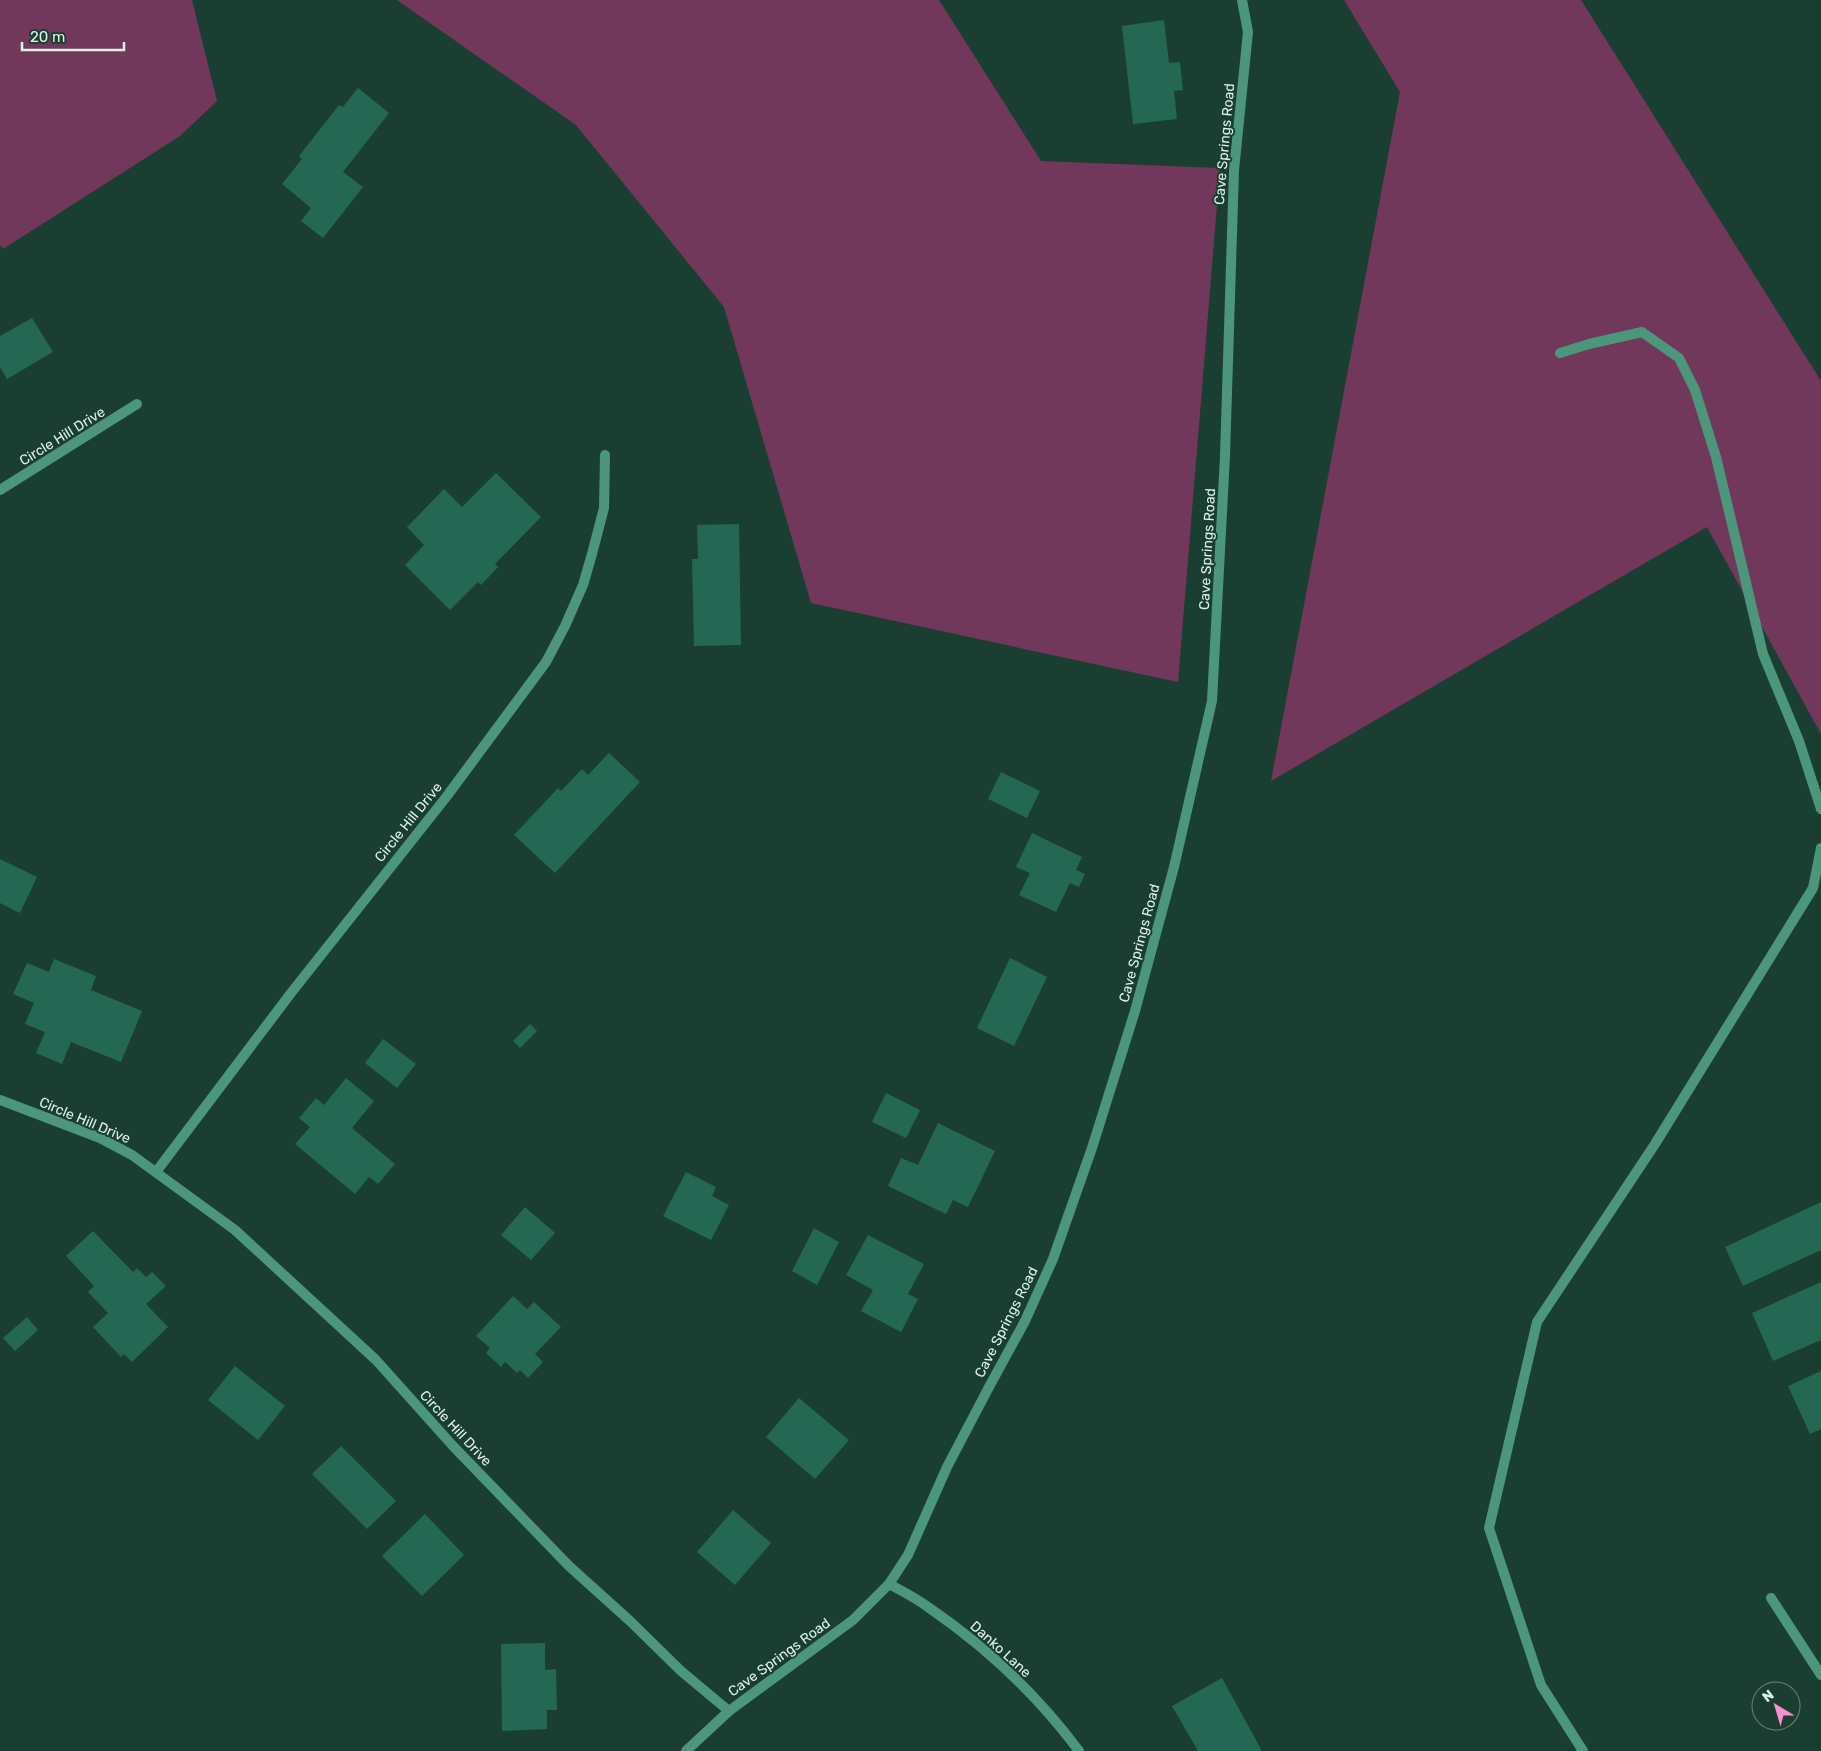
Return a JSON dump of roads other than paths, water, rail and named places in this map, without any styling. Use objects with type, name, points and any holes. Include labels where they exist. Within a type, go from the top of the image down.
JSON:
[{"type":"street","name":"Cave Springs Road","points":[[686,1751],[729,1711],[853,1620],[889,1584],[908,1555],[948,1467],[1025,1321],[1053,1259],[1092,1148],[1135,1011],[1174,867],[1212,701],[1225,465],[1234,170],[1248,32],[1242,0]]},
{"type":"street","points":[[1560,352],[1642,332],[1679,358],[1695,390],[1716,457],[1763,654],[1799,741],[1821,809]]},
{"type":"street","name":"Circle Hill Drive","points":[[0,490],[137,404]]},
{"type":"street","name":"Circle Hill Drive","points":[[156,1172],[297,985],[447,796],[546,662],[565,626],[582,585],[592,554],[604,508],[605,455]]},
{"type":"street","points":[[1583,1751],[1541,1685],[1489,1528],[1537,1322],[1655,1144],[1813,888],[1821,848]]},
{"type":"street","name":"Circle Hill Drive","points":[[0,1100],[100,1138],[132,1155],[235,1230],[376,1360],[453,1446],[569,1566],[630,1621],[681,1671],[729,1711]]},
{"type":"street","name":"Danko Lane","points":[[889,1584],[927,1606],[968,1638],[1026,1690],[1053,1718],[1080,1751]]},
{"type":"street","points":[[1771,1598],[1821,1675]]}]
